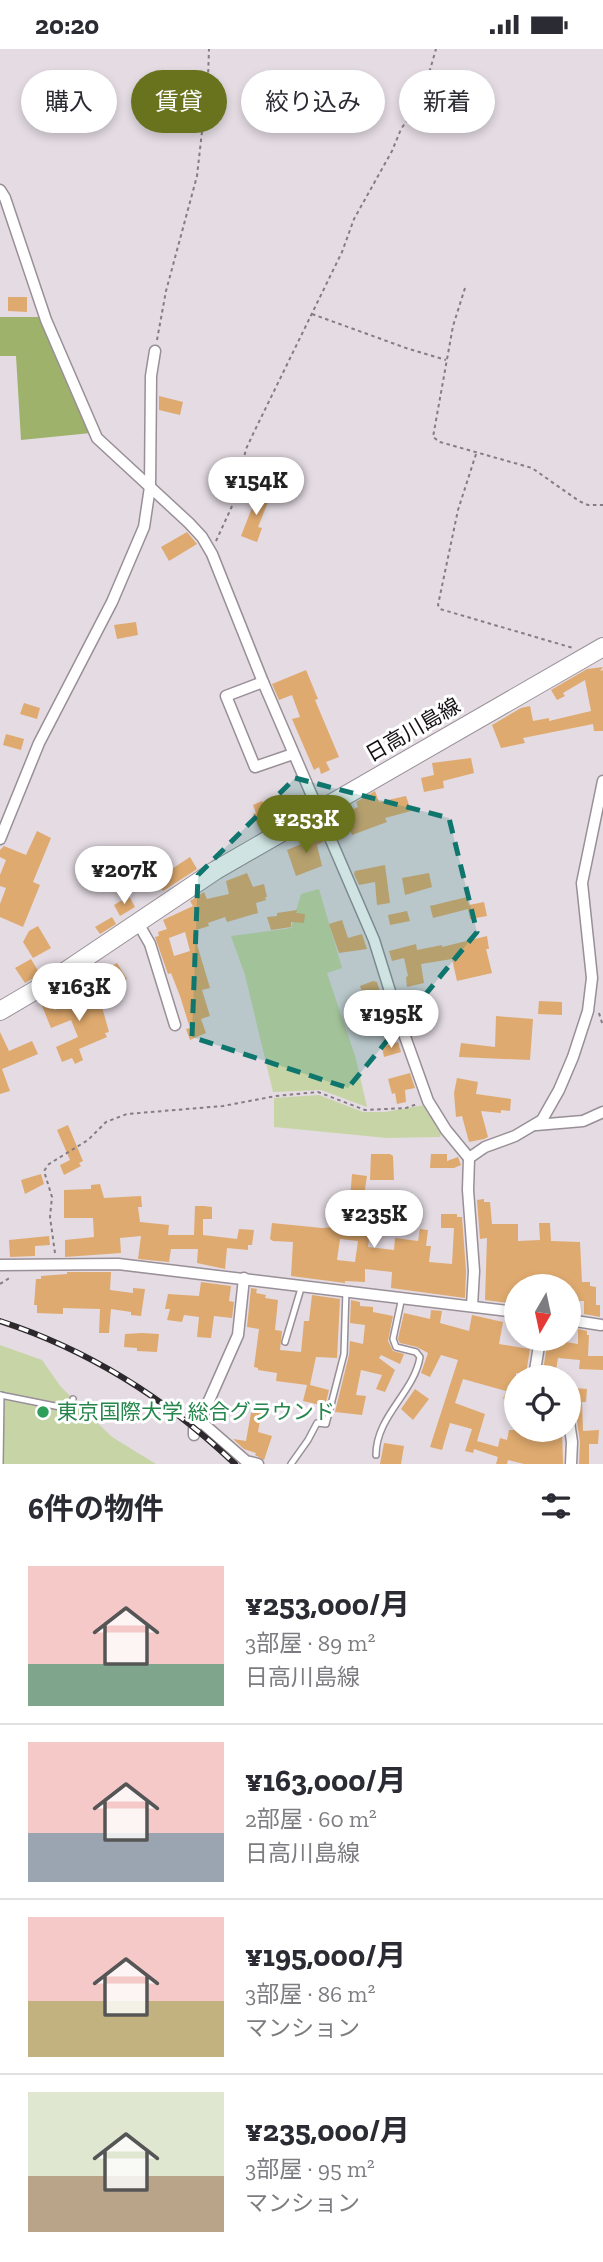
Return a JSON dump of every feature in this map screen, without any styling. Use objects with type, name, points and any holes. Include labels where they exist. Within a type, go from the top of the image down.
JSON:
[{"type":"main road","name":"日高川島線","points":[[0,1011],[51,981],[216,870],[603,647]]},
{"type":"street","points":[[0,190],[46,320],[97,438],[189,523],[211,552],[262,682],[374,940],[428,1101],[446,1130],[469,1158],[468,1190],[474,1271],[472,1306]]},
{"type":"street","points":[[0,839],[39,743],[112,602],[144,527],[150,487],[151,376],[155,351]]},
{"type":"street","points":[[262,682],[226,696],[255,767],[293,754]]},
{"type":"street","points":[[469,1158],[485,1147],[515,1136],[542,1120],[559,1090],[588,1011],[592,978],[582,883],[603,781]]},
{"type":"street","points":[[138,923],[150,944],[175,1025]]},
{"type":"street","points":[[533,1125],[583,1121],[603,1112]]},
{"type":"street","points":[[0,1265],[118,1264],[504,1310]]},
{"type":"street","points":[[244,1278],[238,1335],[194,1429],[246,1461],[258,1464]]},
{"type":"street","points":[[581,1322],[601,1325]]},
{"type":"street","points":[[571,1464],[572,1442]]},
{"type":"lane","points":[[285,1342],[302,1285]]},
{"type":"lane","points":[[291,1464],[317,1423],[326,1424],[344,1354],[346,1290]]},
{"type":"lane","points":[[376,1455],[377,1437],[418,1369],[420,1357],[416,1352],[396,1347],[393,1339],[402,1297]]},
{"type":"lane","points":[[0,1464],[1,1395],[70,1409],[73,1399]]},
{"type":"path","points":[[155,351],[166,291],[197,176],[209,49]]},
{"type":"path","points":[[211,552],[233,504],[246,449],[342,252],[354,219],[401,129],[421,101],[436,49]]},
{"type":"path","points":[[465,288],[453,326],[433,437],[440,442],[533,468],[579,501],[588,505],[603,505]]},
{"type":"path","points":[[312,313],[447,360]]},
{"type":"path","points":[[477,453],[458,510],[438,605],[440,609],[576,649],[583,659]]},
{"type":"path","points":[[56,1264],[50,1217],[52,1197],[44,1171],[49,1164],[88,1140],[106,1122],[114,1118],[127,1114],[223,1106],[276,1096],[318,1092],[366,1111],[406,1108],[428,1101]]},
{"type":"highlighted area","points":[[295,778],[449,818],[477,932],[348,1088],[192,1037],[198,875]]},
{"type":"green space","points":[[0,317],[39,317],[91,433],[21,440],[16,356],[0,356]]},
{"type":"green space","points":[[319,889],[342,968],[327,973],[356,1059],[367,1107],[321,1090],[273,1092],[245,975],[231,936],[291,928],[301,894]]},
{"type":"green space","points":[[319,1095],[363,1112],[385,1112],[425,1105],[442,1130],[440,1137],[387,1138],[274,1127],[274,1098]]},
{"type":"green space","name":"東京国際大学 総合グラウンド","points":[[0,1345],[42,1360],[61,1387],[112,1437],[156,1464],[0,1464]]},
{"type":"building","points":[[8,297],[27,297],[27,312],[8,311]]},
{"type":"building","points":[[159,396],[183,402],[180,415],[159,410]]},
{"type":"building","points":[[259,490],[271,495],[258,527],[262,528],[257,542],[241,536]]},
{"type":"building","points":[[187,532],[197,544],[169,561],[161,547]]},
{"type":"building","points":[[136,622],[138,635],[117,639],[114,625]]},
{"type":"building","points":[[603,667],[600,671],[603,670],[603,731],[594,731],[593,724],[523,738],[525,743],[501,748],[492,725],[521,708],[530,706],[533,721],[549,718],[549,721],[591,711],[585,680],[563,693],[565,696],[557,700],[551,690],[587,669]]},
{"type":"building","points":[[306,670],[318,699],[315,700],[339,757],[326,762],[330,770],[321,774],[319,767],[314,770],[292,719],[300,717],[292,695],[279,700],[272,684]]},
{"type":"building","points":[[24,703],[40,708],[37,719],[20,714]]},
{"type":"building","points":[[6,734],[24,739],[21,750],[3,745]]},
{"type":"building","points":[[471,758],[474,773],[443,781],[444,788],[424,792],[421,778],[434,775],[432,763]]},
{"type":"building","points":[[375,791],[379,802],[406,796],[411,811],[385,818],[387,822],[352,835],[349,828],[337,833],[330,819],[358,807],[356,802]]},
{"type":"building","points":[[262,801],[273,820],[258,826],[253,805]]},
{"type":"building","points":[[37,831],[51,838],[33,882],[40,885],[23,927],[0,917],[0,904],[6,888],[0,886],[0,875],[6,860],[0,857],[0,850],[4,846],[26,855]]},
{"type":"building","points":[[319,832],[323,842],[317,845],[322,866],[296,876],[287,850],[306,842],[304,839]]},
{"type":"building","points":[[190,857],[197,869],[163,891],[155,880]]},
{"type":"building","points":[[385,865],[390,903],[377,905],[375,882],[359,885],[354,874],[355,871]]},
{"type":"building","points":[[247,873],[253,887],[264,884],[267,897],[266,900],[256,903],[258,913],[227,922],[225,917],[193,931],[210,988],[202,990],[210,1016],[201,1019],[206,1033],[190,1040],[186,1029],[190,1028],[180,996],[171,973],[168,974],[155,937],[159,936],[158,932],[167,929],[163,920],[193,906],[190,901],[204,892],[207,899],[229,894],[226,881]],"holes":[[[185,932],[190,951],[174,956],[169,938]]]},
{"type":"building","points":[[429,873],[432,887],[405,895],[402,878]]},
{"type":"building","points":[[129,896],[135,907],[120,916],[114,905]]},
{"type":"building","points":[[467,897],[469,905],[484,902],[487,916],[470,919],[468,909],[433,918],[430,906]]},
{"type":"building","points":[[297,910],[296,913],[305,914],[304,923],[291,922],[291,927],[271,930],[267,917]]},
{"type":"building","points":[[407,911],[410,921],[390,925],[388,915]]},
{"type":"building","points":[[112,917],[116,924],[100,934],[95,927]]},
{"type":"building","points":[[342,920],[348,938],[362,934],[367,949],[339,953],[329,924]]},
{"type":"building","points":[[38,926],[51,948],[33,958],[23,942],[29,931]]},
{"type":"building","points":[[487,936],[489,949],[486,949],[492,973],[457,981],[452,959],[421,964],[424,983],[407,987],[408,976],[404,958],[392,961],[389,951],[416,944],[417,950],[442,947]]},
{"type":"building","points":[[31,959],[40,974],[25,983],[15,968]]},
{"type":"building","points":[[117,963],[127,979],[99,991],[91,977]]},
{"type":"building","points":[[377,982],[380,992],[364,998],[360,986]]},
{"type":"building","points":[[97,989],[109,1032],[105,1033],[107,1037],[79,1049],[83,1060],[75,1064],[72,1058],[62,1062],[56,1047],[78,1037],[71,1020],[51,1028],[40,1001],[48,997],[55,1010],[71,1003],[72,996]]},
{"type":"building","points":[[539,1001],[562,1002],[562,1015],[538,1014]]},
{"type":"building","points":[[496,1016],[533,1019],[530,1060],[459,1057],[461,1043],[495,1047]]},
{"type":"building","points":[[0,1032],[9,1051],[32,1041],[38,1054],[2,1069],[10,1091],[0,1094]]},
{"type":"building","points":[[398,1042],[401,1052],[384,1057],[382,1047]]},
{"type":"building","points":[[410,1073],[415,1088],[405,1090],[406,1102],[397,1104],[388,1079]]},
{"type":"building","points":[[457,1078],[478,1082],[476,1094],[511,1099],[510,1111],[481,1111],[488,1137],[484,1139],[469,1142],[462,1116],[456,1117],[454,1093]]},
{"type":"building","points":[[68,1125],[83,1161],[79,1163],[81,1166],[64,1175],[60,1165],[70,1160],[57,1130]]},
{"type":"building","points":[[371,1154],[393,1156],[394,1180],[370,1180]]},
{"type":"building","points":[[431,1154],[447,1154],[447,1161],[458,1157],[461,1165],[454,1168],[430,1168]]},
{"type":"building","points":[[41,1174],[44,1184],[25,1194],[21,1180]]},
{"type":"building","points":[[352,1174],[367,1176],[364,1196],[392,1200],[392,1217],[372,1216],[368,1247],[394,1250],[395,1238],[418,1241],[420,1229],[428,1230],[426,1246],[431,1246],[429,1262],[452,1264],[454,1228],[441,1228],[441,1214],[457,1214],[457,1217],[462,1217],[465,1298],[391,1288],[392,1272],[365,1269],[365,1282],[345,1283],[291,1276],[293,1242],[270,1239],[272,1223],[322,1228],[348,1226]],"holes":[[[340,1239],[358,1241],[355,1262],[337,1260]]]},
{"type":"building","points":[[100,1184],[104,1198],[141,1196],[142,1207],[138,1207],[140,1222],[169,1225],[168,1235],[194,1235],[195,1206],[204,1206],[212,1207],[212,1219],[203,1219],[203,1235],[237,1239],[239,1229],[254,1230],[252,1245],[248,1245],[248,1250],[227,1248],[225,1269],[197,1263],[198,1249],[171,1249],[169,1262],[138,1259],[141,1236],[120,1238],[121,1253],[65,1257],[65,1240],[94,1237],[93,1218],[64,1218],[64,1190],[91,1189],[91,1185]]},
{"type":"building","points":[[477,1200],[490,1202],[492,1224],[518,1224],[518,1241],[540,1240],[539,1223],[550,1223],[551,1241],[580,1242],[582,1282],[590,1282],[590,1286],[596,1287],[596,1305],[600,1305],[600,1317],[584,1314],[581,1274],[504,1274],[504,1302],[485,1300],[487,1238],[480,1239]]},
{"type":"building","points":[[49,1236],[50,1245],[35,1246],[35,1256],[10,1257],[9,1240]]},
{"type":"building","points":[[67,1272],[111,1272],[110,1290],[133,1293],[133,1288],[145,1289],[141,1316],[111,1309],[109,1333],[99,1333],[100,1309],[63,1308],[63,1314],[37,1313],[37,1305],[34,1305],[36,1279]]},
{"type":"building","points":[[201,1282],[231,1286],[229,1301],[234,1302],[232,1318],[214,1316],[211,1338],[197,1337],[199,1317],[184,1315],[182,1322],[167,1320],[170,1309],[165,1309],[168,1294],[199,1296]]},
{"type":"building","points":[[251,1288],[257,1289],[256,1293],[266,1295],[265,1298],[278,1300],[275,1330],[282,1331],[280,1350],[301,1352],[304,1321],[309,1321],[312,1295],[340,1299],[337,1358],[316,1357],[310,1385],[329,1390],[325,1406],[303,1401],[307,1385],[276,1381],[277,1373],[254,1367],[259,1329],[247,1327]]},
{"type":"building","points":[[351,1300],[360,1302],[360,1306],[373,1307],[373,1312],[393,1316],[388,1341],[393,1351],[404,1354],[400,1364],[381,1355],[379,1358],[395,1370],[385,1392],[376,1389],[382,1375],[361,1370],[356,1395],[366,1396],[362,1415],[335,1412],[350,1341],[363,1344],[365,1325],[350,1323]]},
{"type":"building","points":[[431,1310],[442,1311],[440,1323],[469,1331],[472,1315],[503,1322],[499,1344],[504,1345],[504,1351],[530,1351],[527,1365],[504,1365],[504,1390],[463,1379],[455,1403],[485,1414],[477,1441],[498,1447],[500,1438],[504,1442],[562,1442],[563,1464],[524,1464],[508,1460],[507,1464],[496,1464],[498,1457],[474,1449],[473,1453],[465,1451],[472,1429],[450,1423],[442,1450],[430,1447],[458,1360],[441,1355],[430,1377],[421,1373],[428,1353],[400,1343],[398,1339],[404,1313],[430,1319]]},
{"type":"building","points":[[581,1330],[587,1331],[589,1335],[588,1356],[603,1356],[603,1370],[581,1369],[580,1360],[558,1358],[557,1365],[544,1365],[546,1351],[581,1351]]},
{"type":"building","points":[[125,1334],[159,1334],[157,1352],[124,1347]]},
{"type":"building","points":[[415,1389],[429,1399],[413,1420],[401,1409]]},
{"type":"building","points":[[581,1389],[587,1389],[586,1402],[582,1402],[583,1431],[599,1430],[598,1444],[589,1444],[589,1464],[579,1464]]},
{"type":"building","points":[[252,1407],[262,1409],[258,1432],[272,1436],[264,1460],[255,1455],[256,1453],[244,1449],[233,1439],[246,1441]]},
{"type":"building","points":[[384,1443],[404,1446],[401,1464],[380,1464]]},
{"type":"railway","points":[[0,1321],[65,1346],[125,1379],[182,1418],[235,1464]]},
{"type":"place","name":"東京国際大学 総合グラウンド","points":[[43,1412]]}]
